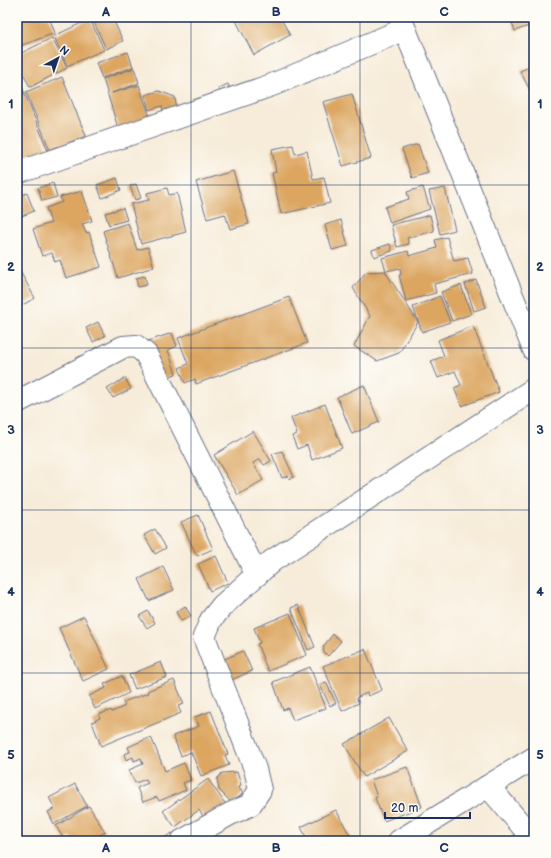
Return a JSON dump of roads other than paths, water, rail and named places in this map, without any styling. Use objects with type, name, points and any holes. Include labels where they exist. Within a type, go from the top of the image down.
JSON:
[{"type":"street","points":[[17,173],[272,85],[402,23],[534,350]]},
{"type":"street","points":[[17,402],[123,347],[136,346],[146,354],[257,575]]},
{"type":"street","points":[[182,841],[230,814],[250,805],[260,790],[256,769],[204,637],[211,620],[222,606],[272,561],[534,389]]},
{"type":"street","points":[[399,841],[534,758]]},
{"type":"street","points":[[488,786],[534,840]]}]
